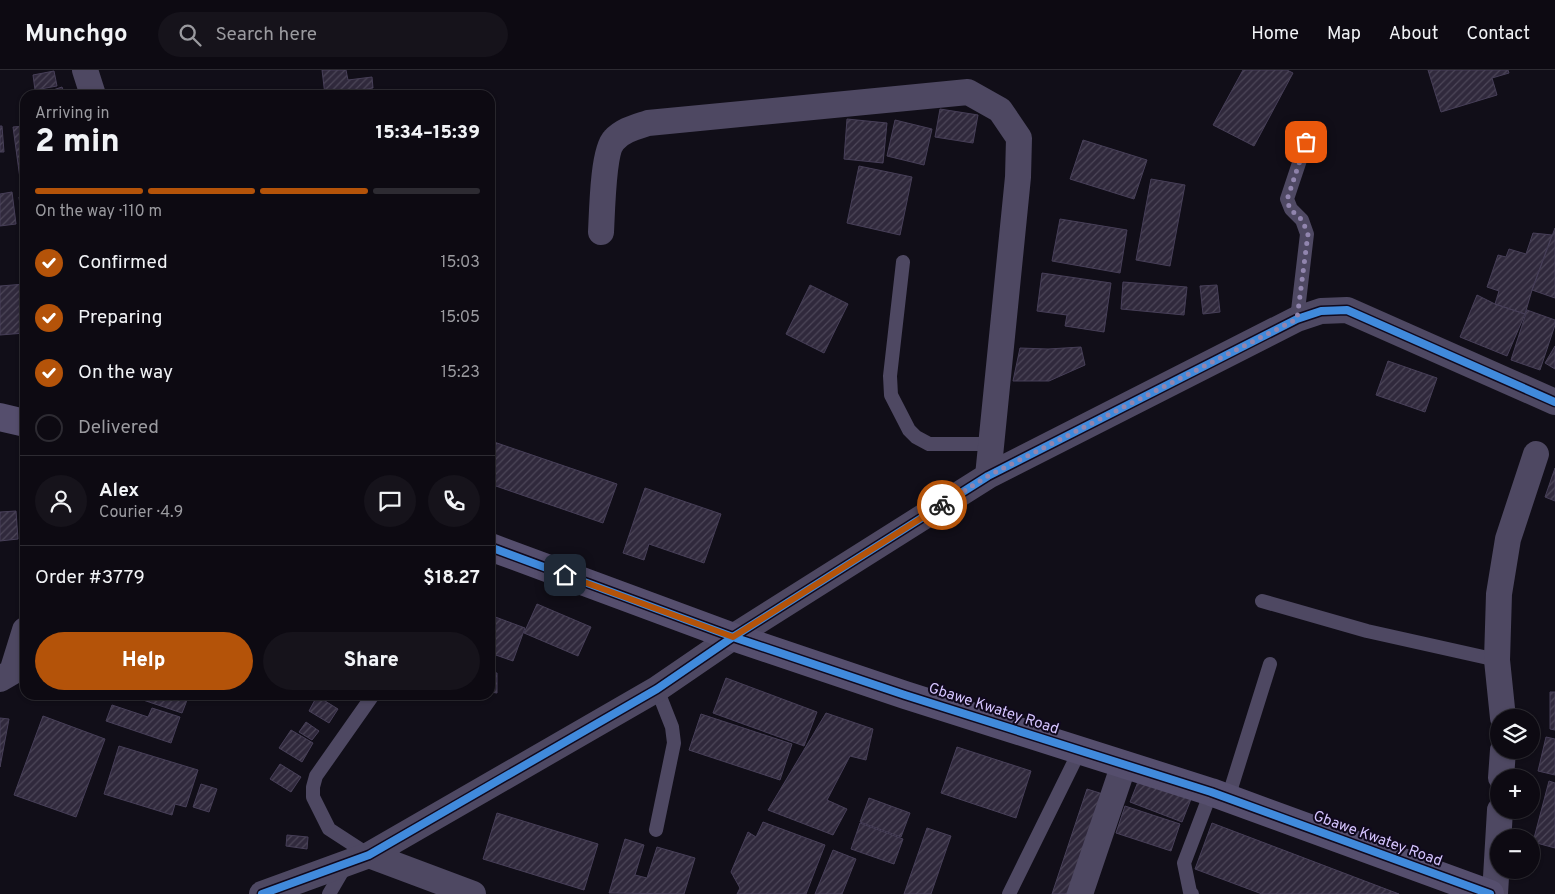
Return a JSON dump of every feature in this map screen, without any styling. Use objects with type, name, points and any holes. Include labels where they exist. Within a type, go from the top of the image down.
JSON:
[{"type":"street","points":[[85,70],[91,90]]},
{"type":"street","points":[[601,232],[607,153],[612,141],[630,129],[648,123],[968,92],[1000,110],[1019,138],[1018,177],[988,476]]},
{"type":"street","points":[[262,894],[358,859],[657,689],[733,637],[988,476],[1297,319],[1321,311],[1347,310],[1555,402]]},
{"type":"street","points":[[0,417],[20,422]]},
{"type":"street","points":[[1502,709],[1497,660],[1500,594],[1508,539],[1536,454]]},
{"type":"street","name":"Gbawe Kwatey Road","points":[[495,549],[733,637],[905,695],[1219,795],[1490,894]]},
{"type":"street","points":[[0,678],[12,672],[20,646]]},
{"type":"street","points":[[1080,894],[1124,764]]},
{"type":"street","points":[[1495,894],[1499,819]]},
{"type":"street","points":[[358,859],[473,894]]},
{"type":"lane","points":[[1297,319],[1308,234],[1302,220],[1290,209],[1287,200],[1306,142]]},
{"type":"lane","points":[[903,262],[890,376],[891,395],[909,430],[916,437],[929,444],[992,444]]},
{"type":"lane","points":[[1262,601],[1367,631],[1497,660]]},
{"type":"lane","points":[[1192,894],[1184,863],[1219,795],[1270,664]]},
{"type":"lane","points":[[656,830],[674,743],[672,727],[657,689]]},
{"type":"lane","points":[[329,894],[358,859],[329,829],[313,797],[313,787],[316,776],[369,700]]},
{"type":"lane","points":[[1009,894],[1080,750]]},
{"type":"building","points":[[322,70],[346,70],[348,80],[372,77],[373,88],[361,90],[324,90]]},
{"type":"building","points":[[1243,70],[1287,70],[1293,73],[1254,146],[1213,125]]},
{"type":"building","points":[[1428,70],[1508,70],[1509,73],[1492,78],[1497,95],[1441,112]]},
{"type":"building","points":[[54,71],[57,86],[35,90],[33,75]]},
{"type":"building","points":[[940,109],[978,115],[973,143],[935,137]]},
{"type":"building","points":[[847,119],[887,123],[883,163],[844,159]]},
{"type":"building","points":[[895,120],[932,129],[924,165],[887,156]]},
{"type":"building","points":[[0,126],[2,126],[4,152],[0,152]]},
{"type":"building","points":[[20,126],[20,179],[13,127]]},
{"type":"building","points":[[1083,140],[1147,160],[1134,199],[1070,179]]},
{"type":"building","points":[[859,166],[912,177],[900,235],[847,223]]},
{"type":"building","points":[[1151,179],[1185,185],[1170,266],[1136,260]]},
{"type":"building","points":[[12,192],[16,224],[0,226],[0,194]]},
{"type":"building","points":[[1060,219],[1127,230],[1120,273],[1052,261]]},
{"type":"building","points":[[1555,228],[1555,298],[1532,290]]},
{"type":"building","points":[[1533,233],[1552,235],[1525,314],[1495,304],[1499,291],[1487,287],[1498,255],[1506,257],[1509,249],[1526,254]]},
{"type":"building","points":[[1042,273],[1111,283],[1104,332],[1065,326],[1067,315],[1037,311]]},
{"type":"building","points":[[1123,282],[1187,287],[1184,315],[1121,309]]},
{"type":"building","points":[[20,284],[20,333],[0,335],[0,286]]},
{"type":"building","points":[[810,285],[848,304],[824,353],[786,334]]},
{"type":"building","points":[[1217,285],[1220,312],[1203,314],[1200,286]]},
{"type":"building","points":[[1477,295],[1495,304],[1525,314],[1507,356],[1460,337]]},
{"type":"building","points":[[1527,310],[1555,320],[1540,370],[1511,360]]},
{"type":"building","points":[[1555,346],[1555,369],[1545,363]]},
{"type":"building","points":[[1081,347],[1085,365],[1049,381],[1013,381],[1020,348]]},
{"type":"building","points":[[1388,361],[1437,378],[1425,412],[1376,395]]},
{"type":"building","points":[[495,442],[617,484],[603,523],[495,486]]},
{"type":"building","points":[[1555,468],[1555,501],[1545,497]]},
{"type":"building","points":[[645,488],[721,514],[704,563],[649,544],[644,560],[623,553]]},
{"type":"building","points":[[16,511],[18,539],[0,541],[0,512]]},
{"type":"building","points":[[537,604],[591,627],[578,656],[524,633]]},
{"type":"building","points":[[495,617],[525,628],[513,661],[495,655]]},
{"type":"building","points":[[495,673],[497,673],[497,693],[495,693]]},
{"type":"building","points":[[726,678],[817,712],[804,746],[713,713]]},
{"type":"building","points":[[1550,692],[1555,692],[1555,730],[1550,729]]},
{"type":"building","points":[[143,700],[187,700],[182,713]]},
{"type":"building","points":[[315,700],[323,700],[338,709],[329,723],[309,711]]},
{"type":"building","points":[[112,705],[148,717],[152,708],[180,717],[171,743],[106,721]]},
{"type":"building","points":[[826,713],[873,729],[866,760],[850,756],[827,800],[847,809],[833,835],[768,810]]},
{"type":"building","points":[[701,714],[792,744],[780,780],[689,750]]},
{"type":"building","points":[[43,716],[105,739],[76,817],[14,795]]},
{"type":"building","points":[[0,718],[9,719],[0,767]]},
{"type":"building","points":[[306,722],[319,731],[312,740],[299,732]]},
{"type":"building","points":[[291,730],[313,743],[302,762],[279,748]]},
{"type":"building","points":[[1546,737],[1555,739],[1555,775],[1540,771],[1538,769]]},
{"type":"building","points":[[119,746],[198,770],[186,807],[175,804],[172,815],[104,794]]},
{"type":"building","points":[[957,747],[1031,771],[1016,818],[941,793]]},
{"type":"building","points":[[280,764],[301,777],[291,792],[270,779]]},
{"type":"building","points":[[1141,774],[1193,794],[1182,822],[1130,802]]},
{"type":"building","points":[[1549,781],[1555,783],[1555,848],[1540,844],[1540,829],[1536,829]]},
{"type":"building","points":[[201,784],[217,789],[209,812],[193,807]]},
{"type":"building","points":[[1087,789],[1106,795],[1072,894],[1052,894]]},
{"type":"building","points":[[869,798],[910,813],[901,837],[860,822]]},
{"type":"building","points":[[1125,806],[1180,824],[1171,851],[1116,833]]},
{"type":"building","points":[[497,813],[598,844],[584,890],[483,859]]},
{"type":"building","points":[[763,822],[825,845],[806,894],[737,894],[740,888],[731,872],[748,832],[756,837]]},
{"type":"building","points":[[860,823],[903,839],[894,864],[851,849]]},
{"type":"building","points":[[1212,823],[1399,894],[1262,894],[1195,869]]},
{"type":"building","points":[[927,828],[951,836],[931,894],[904,894]]},
{"type":"building","points":[[287,835],[308,837],[307,849],[286,846]]},
{"type":"building","points":[[625,839],[644,845],[635,875],[647,878],[657,847],[695,858],[684,894],[609,893]]},
{"type":"building","points":[[833,850],[856,859],[842,894],[815,894]]},
{"type":"cycle path","points":[[262,894],[369,855],[657,689],[733,637],[988,476],[1297,319],[1321,311],[1347,310],[1555,402]]},
{"type":"cycle path","points":[[495,549],[733,637],[905,695],[1211,792],[1490,894]]},
{"type":"way so far","points":[[942,505],[988,476],[1297,319],[1308,234],[1302,220],[1290,209],[1287,200],[1306,142]]},
{"type":"route","points":[[565,575],[733,637],[942,505]]}]
